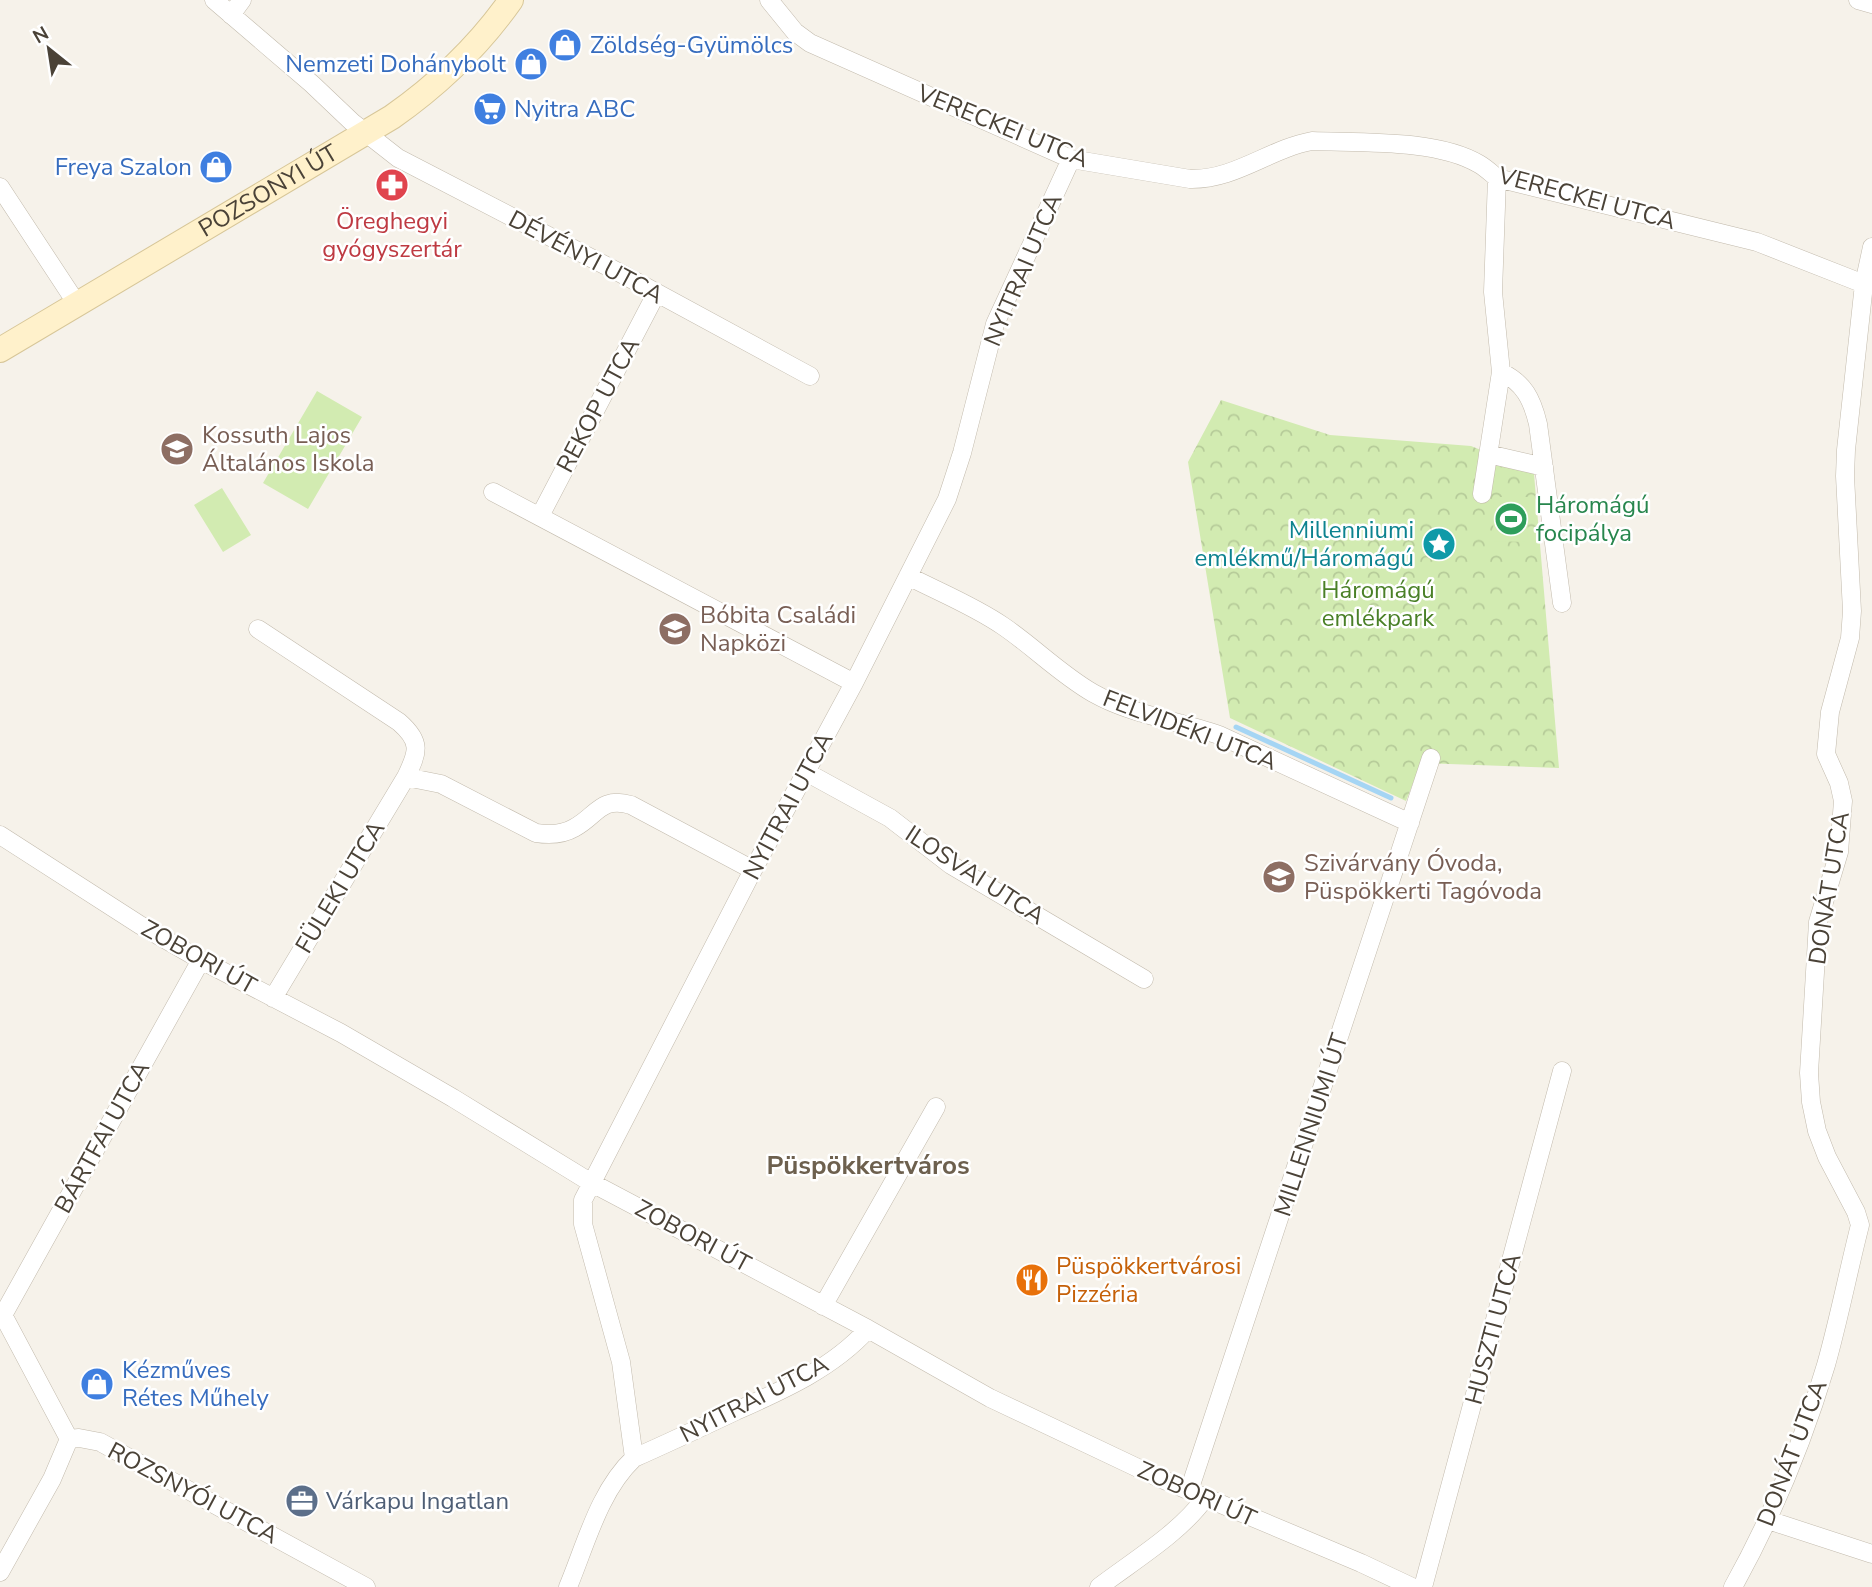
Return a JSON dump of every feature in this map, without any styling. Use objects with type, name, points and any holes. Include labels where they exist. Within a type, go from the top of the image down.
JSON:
[{"type":"street","name":"DÉVÉNYI UTCA","points":[[214,0],[313,84],[366,134],[398,158],[810,376]]},
{"type":"street","points":[[231,15],[242,0]]},
{"type":"street","name":"POZSONYI ÚT","points":[[0,350],[366,134],[416,100],[454,68],[487,33],[511,0]]},
{"type":"street","name":"VERECKEI UTCA","points":[[769,0],[782,19],[810,43],[1071,159],[1177,177],[1207,179],[1227,175],[1294,144],[1312,141],[1407,145],[1450,153],[1479,163],[1497,178],[1757,242],[1864,284]]},
{"type":"street","points":[[1858,0],[1872,4]]},
{"type":"street","name":"NYITRAI UTCA","points":[[634,1458],[621,1362],[583,1224],[583,1200],[753,870],[854,683],[947,499],[962,453],[995,324],[1071,159]]},
{"type":"street","points":[[1482,494],[1501,372],[1493,292],[1497,178]]},
{"type":"street","points":[[0,187],[78,304]]},
{"type":"street","name":"DONÁT UTCA","points":[[1732,1587],[1768,1520],[1787,1474],[1826,1365],[1866,1222],[1856,1212],[1827,1157],[1817,1131],[1809,1073],[1818,922],[1839,852],[1843,801],[1839,783],[1826,754],[1827,731],[1850,638],[1852,611],[1845,476],[1864,284],[1872,247]]},
{"type":"street","name":"REKOP UTCA","points":[[540,516],[656,293]]},
{"type":"street","points":[[1501,372],[1524,388],[1533,404],[1562,603]]},
{"type":"street","points":[[1488,454],[1544,467]]},
{"type":"street","points":[[493,492],[854,683]]},
{"type":"street","name":"FELVIDÉKI UTCA","points":[[908,576],[1000,624],[1070,678],[1111,702],[1144,715],[1219,736],[1410,823]]},
{"type":"street","name":"FÜLEKI UTCA","points":[[258,629],[399,722],[410,732],[416,744],[416,757],[407,777],[273,998]]},
{"type":"street","name":"MILLENNIUMI ÚT","points":[[1197,1495],[1432,758]]},
{"type":"street","name":"ILOSVAI UTCA","points":[[806,772],[890,818],[951,865],[1144,979]]},
{"type":"street","points":[[407,777],[423,778],[441,784],[536,833],[550,835],[566,832],[597,809],[618,801],[631,805],[753,870]]},
{"type":"street","name":"ZOBORI ÚT","points":[[0,835],[140,925],[341,1033],[590,1182],[868,1329],[1002,1404],[1197,1495],[1362,1563],[1412,1587]]},
{"type":"street","name":"BÁRTFAI UTCA","points":[[1,1315],[201,960]]},
{"type":"street","name":"HUSZTI UTCA","points":[[1423,1587],[1562,1072]]},
{"type":"street","points":[[823,1306],[936,1107]]},
{"type":"street","points":[[0,1572],[52,1479],[69,1439],[1,1315]]},
{"type":"street","name":"NYITRAI UTCA","points":[[568,1587],[605,1497],[619,1472],[634,1458],[769,1396],[824,1366],[854,1344],[868,1329]]},
{"type":"street","name":"ROZSNYÓI UTCA","points":[[69,1439],[100,1442],[366,1587]]},
{"type":"street","points":[[1099,1587],[1182,1524],[1195,1511],[1197,1495]]},
{"type":"street","points":[[1768,1520],[1872,1554]]},
{"type":"green space","points":[[317,391],[362,417],[308,509],[263,483]]},
{"type":"green space","name":"Háromágú emlékpark","points":[[1221,400],[1330,435],[1471,446],[1528,469],[1534,474],[1559,768],[1421,763],[1406,801],[1230,718],[1188,462]]},
{"type":"green space","points":[[222,488],[251,535],[223,552],[194,505]]},
{"type":"green space","name":"Háromágú focipálya","points":[[1494,497],[1529,497],[1527,542],[1493,541]]},
{"type":"waterway","points":[[1236,727],[1391,798]]},
{"type":"place","name":"Zöldség-Gyümölcs","points":[[565,45]]},
{"type":"place","name":"Nemzeti Dohánybolt","points":[[531,64]]},
{"type":"place","name":"Nyitra ABC","points":[[490,109]]},
{"type":"place","name":"Freya Szalon","points":[[216,167]]},
{"type":"place","name":"Öreghegyi gyógyszertár","points":[[392,185]]},
{"type":"place","name":"Kossuth Lajos Általános Iskola","points":[[177,449]]},
{"type":"place","name":"Háromágú focipálya","points":[[1511,519]]},
{"type":"place","name":"Millenniumi emlékmű/Háromágú","points":[[1439,544]]},
{"type":"place","name":"Bóbita Családi Napközi","points":[[675,629]]},
{"type":"place","name":"Szivárvány Óvoda, Püspökkerti Tagóvoda","points":[[1279,877]]},
{"type":"place","name":"Püspökkertvárosi Pizzéria","points":[[1032,1280]]},
{"type":"place","name":"Kézműves Rétes Műhely","points":[[97,1384]]},
{"type":"place","name":"Várkapu Ingatlan","points":[[302,1501]]},
{"type":"district","name":"Püspökkertváros","points":[[868,1165]]}]
